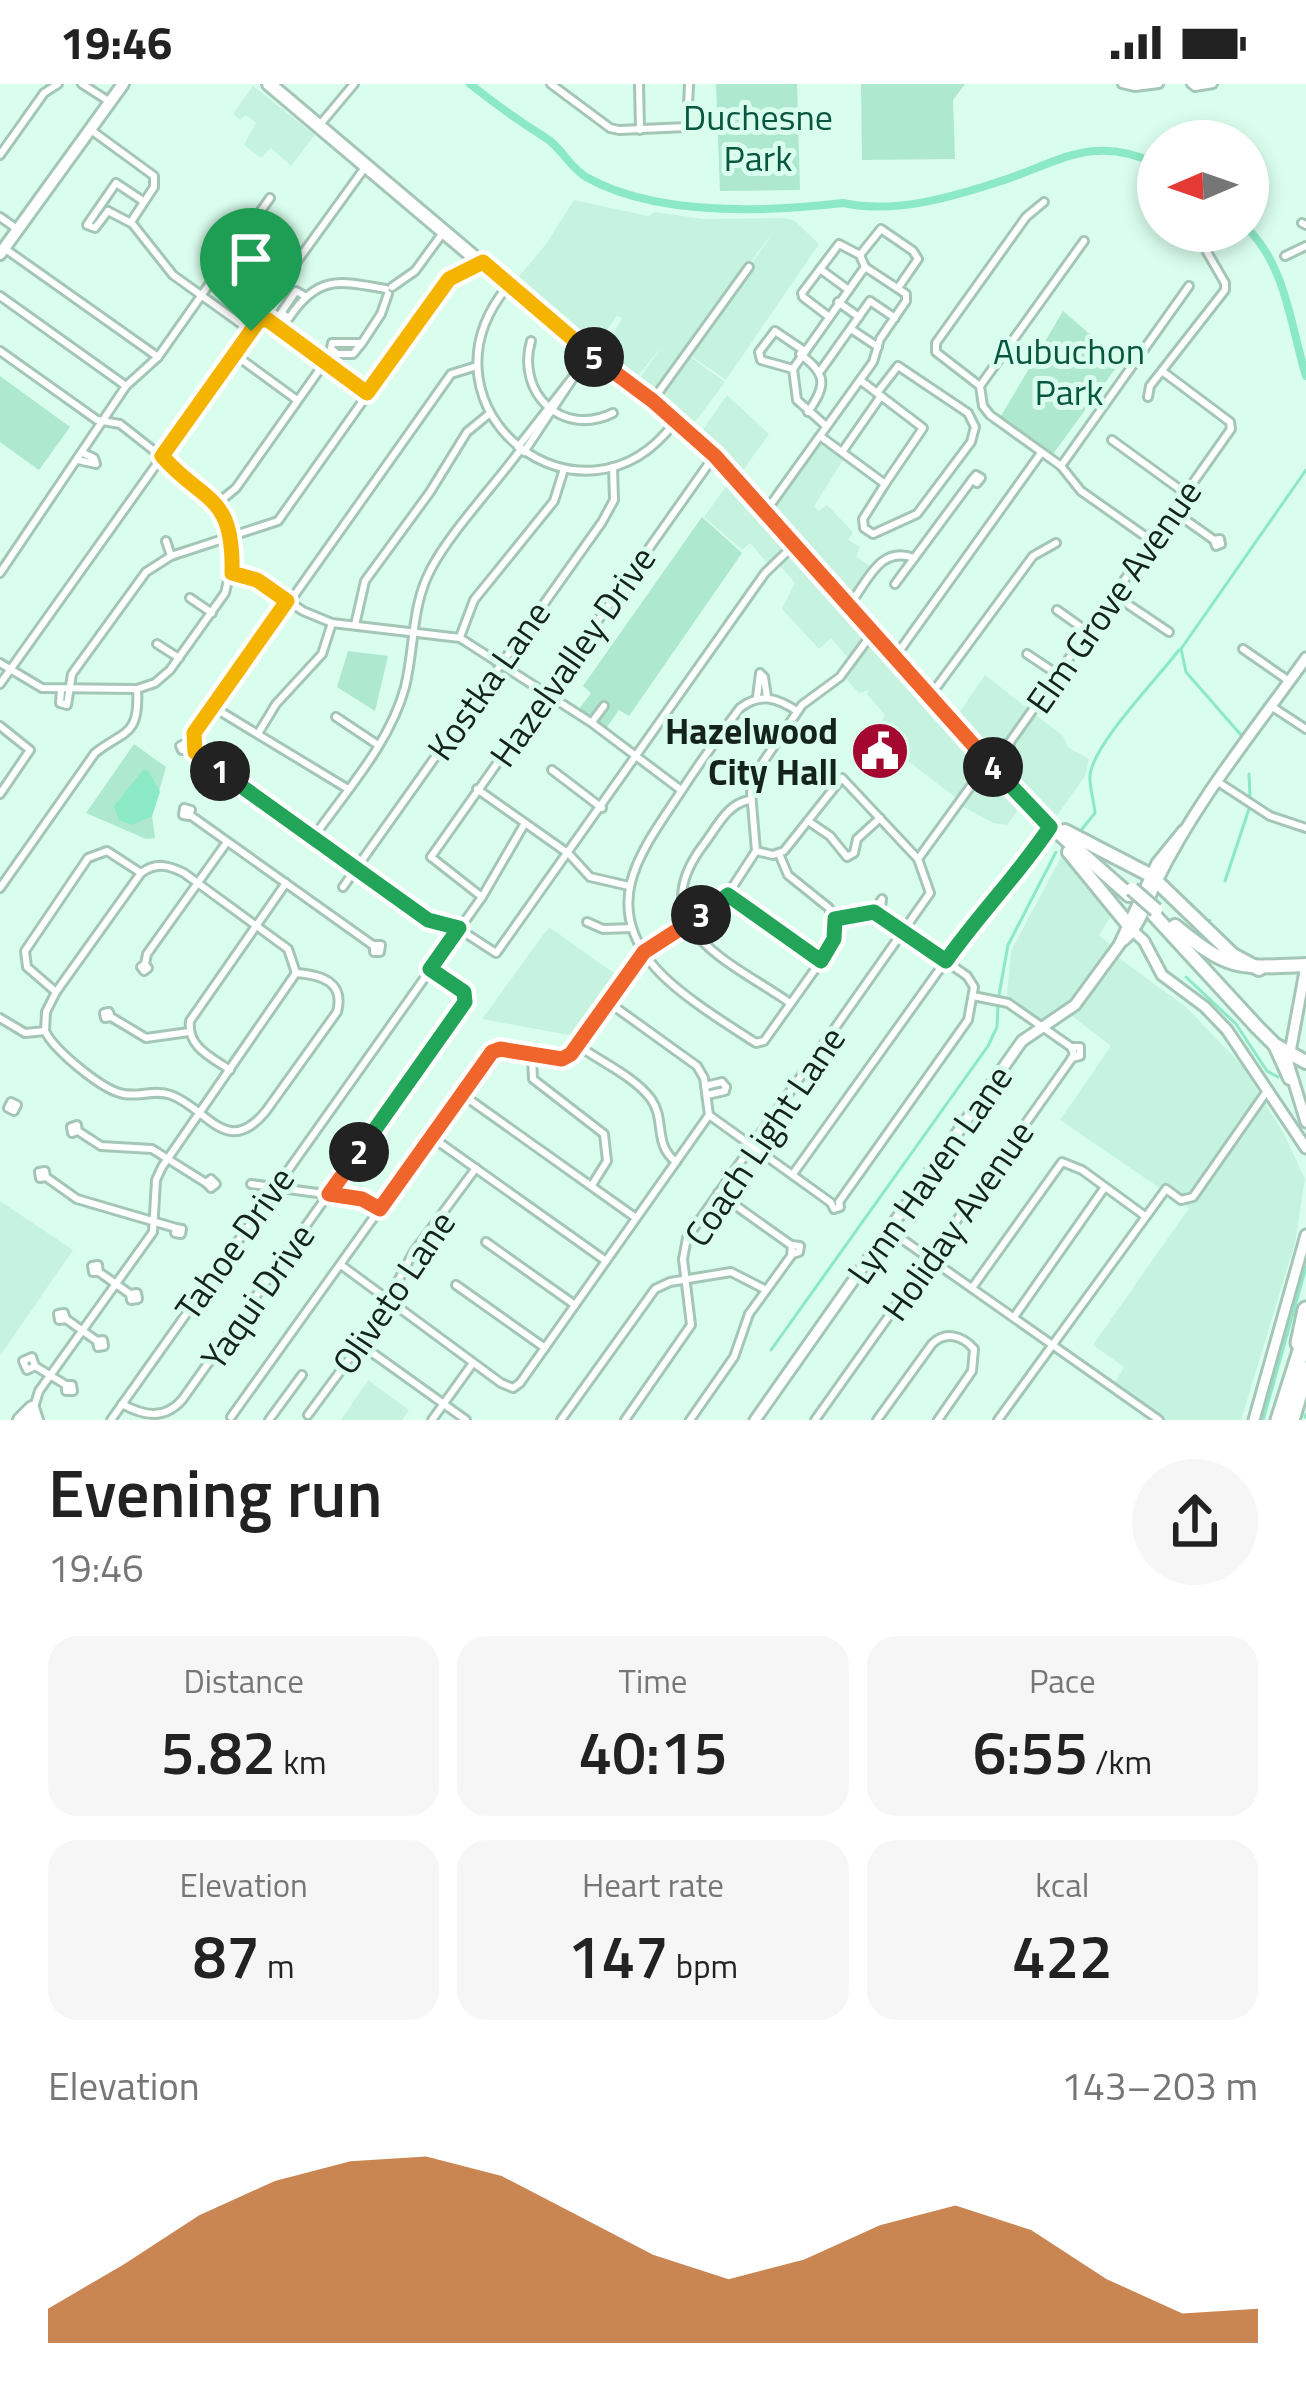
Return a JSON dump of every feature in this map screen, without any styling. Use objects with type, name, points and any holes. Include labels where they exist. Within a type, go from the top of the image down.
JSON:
[{"type":"highway","points":[[1289,1388],[1306,1310]]},
{"type":"highway","points":[[1279,1420],[1306,1335]]},
{"type":"highway","points":[[1291,1420],[1306,1370]]},
{"type":"main road","points":[[2,251],[123,84]]},
{"type":"main road","points":[[265,84],[715,456],[977,750],[997,765]]},
{"type":"main road","points":[[935,701],[1057,829],[1142,902],[1220,960],[1259,969]]},
{"type":"main road","points":[[997,765],[1007,747]]},
{"type":"main road","points":[[977,750],[978,777]]},
{"type":"main road","points":[[1057,829],[1154,878],[1233,956],[1259,969]]},
{"type":"main road","points":[[1057,829],[1130,927]]},
{"type":"main road","points":[[1142,902],[1275,1045],[1306,1063]]},
{"type":"main road","points":[[1232,998],[1226,982],[1231,972],[1303,965]]},
{"type":"main road","points":[[1275,1045],[1290,1078]]},
{"type":"main road","points":[[1290,1078],[1296,1067],[1306,1063]]},
{"type":"main road","points":[[20,1420],[32,1416]]},
{"type":"street","points":[[0,154],[44,93],[56,84]]},
{"type":"street","points":[[82,84],[110,102]]},
{"type":"street","points":[[318,127],[353,84]]},
{"type":"street","points":[[551,84],[610,128],[640,130],[687,127],[689,84]]},
{"type":"street","points":[[566,95],[572,84]]},
{"type":"street","points":[[639,84],[640,130]]},
{"type":"street","points":[[1122,84],[1159,84]]},
{"type":"street","points":[[1191,84],[1213,84]]},
{"type":"street","points":[[91,130],[154,176],[154,187],[131,223]]},
{"type":"street","points":[[280,285],[366,166]]},
{"type":"street","points":[[108,212],[95,228],[89,227],[87,223],[116,183],[143,201]]},
{"type":"street","points":[[0,573],[126,386],[158,357],[270,198]]},
{"type":"street","points":[[1043,202],[1025,217],[935,349],[980,386],[990,416],[1152,542]]},
{"type":"street","points":[[100,205],[131,223],[167,270],[251,331]]},
{"type":"street","points":[[0,217],[16,229]]},
{"type":"street","points":[[860,255],[881,229],[914,250],[918,260],[898,288]]},
{"type":"street","points":[[362,343],[384,309],[389,290],[415,271],[445,231]]},
{"type":"street","points":[[980,386],[1084,241]]},
{"type":"street","points":[[766,512],[860,380],[907,297],[865,267],[860,255],[839,244],[802,295],[828,316]]},
{"type":"street","points":[[1285,256],[1306,246]]},
{"type":"street","points":[[2,251],[158,357]]},
{"type":"street","points":[[1148,397],[1150,386],[1225,290],[1207,252]]},
{"type":"street","points":[[65,690],[146,572],[171,556],[278,520],[449,279],[483,262]]},
{"type":"street","points":[[653,401],[749,267]]},
{"type":"street","points":[[826,426],[795,394],[793,369],[865,267]]},
{"type":"street","points":[[820,268],[847,289]]},
{"type":"street","points":[[305,296],[329,283],[347,280],[389,290]]},
{"type":"street","points":[[510,284],[491,307],[480,336],[477,366],[489,415],[521,450],[564,469],[613,467],[643,455],[676,420]]},
{"type":"street","points":[[1060,466],[1190,286]]},
{"type":"street","points":[[0,296],[126,386]]},
{"type":"street","points":[[838,302],[859,317]]},
{"type":"street","points":[[820,370],[870,302],[895,318]]},
{"type":"street","points":[[0,684],[262,318],[367,393]]},
{"type":"street","points":[[851,329],[878,347]]},
{"type":"street","points":[[793,369],[761,360],[759,352],[775,331],[820,370],[822,392],[808,412]]},
{"type":"street","points":[[531,341],[528,377],[550,409],[584,421],[613,413]]},
{"type":"street","points":[[0,351],[97,420],[120,424],[219,502],[229,536],[232,573],[212,613],[179,658],[160,680],[137,689],[35,686],[0,662]]},
{"type":"street","points":[[314,838],[378,746],[405,686],[419,598],[431,568],[593,352]]},
{"type":"street","points":[[234,354],[297,400]]},
{"type":"street","points":[[219,502],[236,488],[325,362]]},
{"type":"street","points":[[477,366],[464,366],[451,374],[192,740],[195,752],[428,920],[459,928],[497,955],[765,573],[795,545]]},
{"type":"street","points":[[842,452],[879,394],[898,366],[968,413],[975,428],[971,442],[917,514],[873,534],[864,528],[862,519],[923,428],[879,394],[860,380]]},
{"type":"street","name":"Elm Grove Avenue","points":[[1007,747],[1232,424],[1162,371]]},
{"type":"street","points":[[355,626],[365,581],[430,492],[467,431],[489,415]]},
{"type":"street","points":[[820,436],[885,484]]},
{"type":"street","points":[[1112,440],[1185,493]]},
{"type":"street","points":[[896,657],[1041,453]]},
{"type":"street","name":"Hazelvalley Drive","points":[[482,896],[429,858],[715,456]]},
{"type":"street","name":"Kostka Lane","points":[[344,886],[602,522],[614,500],[613,467]]},
{"type":"street","points":[[460,638],[474,600],[554,501],[564,469]]},
{"type":"street","points":[[896,584],[973,480]]},
{"type":"street","points":[[1173,511],[1214,540]]},
{"type":"street","points":[[166,541],[171,556]]},
{"type":"street","points":[[935,701],[1033,556],[1056,543]]},
{"type":"street","points":[[849,605],[884,559],[898,554],[914,558]]},
{"type":"street","points":[[232,573],[257,580],[332,623],[460,638],[592,723],[681,790]]},
{"type":"street","points":[[1114,595],[1169,632]]},
{"type":"street","points":[[190,598],[212,613]]},
{"type":"street","points":[[1057,610],[1088,632]]},
{"type":"street","points":[[259,732],[276,704],[322,653],[332,623]]},
{"type":"street","points":[[231,1417],[496,1049],[562,1059],[579,1046],[644,952],[728,895],[756,851],[751,800],[757,771],[796,711],[841,676],[873,632]]},
{"type":"street","points":[[157,644],[179,658]]},
{"type":"street","points":[[1243,649],[1289,681]]},
{"type":"street","points":[[1027,654],[1057,674]]},
{"type":"street","name":"Lynn Haven Lane","points":[[755,1420],[1022,1042],[1070,1011],[1118,945],[1168,846],[1289,681],[1302,673],[1306,658]]},
{"type":"street","points":[[757,698],[760,674],[767,697]]},
{"type":"street","points":[[0,888],[95,753],[118,742],[130,729],[137,689]]},
{"type":"street","points":[[780,854],[788,875],[824,902],[835,919],[834,939],[759,1043],[664,978],[632,928],[629,886],[641,848],[740,708],[767,697],[796,711]]},
{"type":"street","points":[[592,723],[604,706]]},
{"type":"street","points":[[1271,706],[1306,729]]},
{"type":"street","points":[[213,707],[348,789]]},
{"type":"street","points":[[336,717],[378,746]]},
{"type":"street","points":[[0,726],[30,750],[0,794]]},
{"type":"street","points":[[780,854],[842,778],[918,859],[978,777],[997,765]]},
{"type":"street","points":[[552,770],[602,808]]},
{"type":"street","points":[[1218,782],[1270,816],[1306,828]]},
{"type":"street","points":[[477,789],[568,854],[595,880],[629,886]]},
{"type":"street","points":[[751,800],[730,809],[686,870],[679,895],[688,924],[706,945],[790,1004]]},
{"type":"street","points":[[190,815],[374,946]]},
{"type":"street","points":[[808,821],[830,836],[847,857],[854,854],[857,839],[880,818]]},
{"type":"street","name":"Tahoe Drive","points":[[111,1420],[482,896],[525,824]]},
{"type":"street","points":[[793,1174],[972,924],[1057,829]]},
{"type":"street","points":[[145,964],[147,954],[227,842]]},
{"type":"street","points":[[56,992],[27,967],[25,951],[88,858],[107,851],[141,873]]},
{"type":"street","points":[[756,851],[780,854]]},
{"type":"street","name":"Coach Light Lane","points":[[625,1420],[689,1331],[692,1319],[683,1254],[687,1238],[930,893],[918,859]]},
{"type":"street","points":[[164,865],[288,949],[296,974],[326,979],[339,998],[334,1017],[254,1125],[237,1131],[224,1130],[164,1093],[126,1095],[111,1090],[57,1050],[45,1031],[46,1012],[56,992],[141,873],[164,865]]},
{"type":"street","points":[[230,1070],[198,1048],[189,1031],[193,1016],[286,883]]},
{"type":"street","points":[[728,895],[821,961]]},
{"type":"street","points":[[709,1115],[835,1202],[968,1020],[974,996],[971,980],[946,961],[877,914],[835,919]]},
{"type":"street","points":[[587,922],[603,929],[632,928]]},
{"type":"street","points":[[1130,927],[1162,975],[1227,1030],[1303,1136]]},
{"type":"street","points":[[1303,965],[1289,1054],[1303,1136]]},
{"type":"street","name":"Yaqui Drive","points":[[122,1403],[156,1415],[177,1406],[329,1194],[465,1002],[464,992],[430,969]]},
{"type":"street","points":[[32,1416],[51,1375],[153,1232],[156,1180],[168,1159],[296,974]]},
{"type":"street","name":"Holiday Avenue","points":[[815,1420],[1072,1058],[1071,1047],[1008,1003],[974,996]]},
{"type":"street","points":[[341,1265],[513,1388],[709,1115],[697,1066],[608,1002]]},
{"type":"street","points":[[110,1017],[141,1037],[189,1031]]},
{"type":"street","points":[[0,1018],[25,1033],[45,1031]]},
{"type":"street","points":[[579,1046],[648,1096],[656,1110],[662,1147],[676,1162]]},
{"type":"street","points":[[532,1055],[532,1078],[604,1134],[608,1157],[592,1185]]},
{"type":"street","points":[[998,1420],[1166,1189],[1181,1199],[1193,1197],[1268,1090]]},
{"type":"street","points":[[462,1094],[636,1218]]},
{"type":"street","points":[[78,1131],[101,1146],[148,1148],[206,1184]]},
{"type":"street","points":[[433,1137],[606,1261]]},
{"type":"street","points":[[972,1288],[1063,1162],[1145,1216]]},
{"type":"street","name":"Oliveto Lane","points":[[308,1415],[360,1344],[413,1253],[476,1168]]},
{"type":"street","points":[[46,1178],[77,1199],[176,1228]]},
{"type":"street","points":[[251,1184],[362,1199],[380,1209]]},
{"type":"street","points":[[1014,1318],[1105,1187]]},
{"type":"street","points":[[690,1420],[734,1357],[746,1319],[792,1250],[718,1193]]},
{"type":"street","points":[[889,1230],[1159,1420]]},
{"type":"street","points":[[1254,1420],[1306,1234]]},
{"type":"street","points":[[486,1242],[575,1305]]},
{"type":"street","points":[[99,1271],[130,1294]]},
{"type":"street","points":[[561,1420],[651,1293],[665,1284],[731,1272],[766,1290]]},
{"type":"street","points":[[456,1286],[545,1348]]},
{"type":"street","points":[[66,1319],[97,1341]]},
{"type":"street","points":[[877,1420],[937,1339],[956,1336],[974,1349],[973,1371],[938,1420]]},
{"type":"street","points":[[360,1344],[466,1420]]},
{"type":"street","points":[[432,1420],[473,1363]]},
{"type":"street","points":[[35,1366],[66,1385]]},
{"type":"street","points":[[269,1420],[302,1376]]},
{"type":"shaded area","points":[[253,86],[315,135],[291,166],[271,148],[261,158],[244,145],[256,123],[246,115],[240,120],[233,114]]},
{"type":"shaded area","points":[[574,200],[648,216],[655,212],[704,219],[785,218],[795,221],[819,244],[726,380],[690,355],[776,228],[652,394],[639,379],[662,346],[638,376],[605,349],[622,318],[617,316],[596,345],[516,280]]},
{"type":"shaded area","points":[[689,356],[725,382],[692,426],[659,399]]},
{"type":"shaded area","points":[[727,395],[769,434],[741,473],[702,431]]},
{"type":"shaded area","points":[[820,442],[843,460],[814,506],[819,511],[827,505],[853,532],[848,540],[860,547],[856,557],[872,567],[852,594],[773,510]]},
{"type":"shaded area","points":[[729,482],[868,633],[850,660],[831,638],[819,649],[782,609],[795,583],[783,569],[769,565],[750,543],[742,550],[704,517]]},
{"type":"shaded area","points":[[872,641],[977,755],[976,773],[956,798],[899,754],[895,736],[882,721],[885,715],[867,694],[869,690],[859,693],[846,679]]},
{"type":"shaded area","points":[[985,675],[1063,736],[1068,747],[1089,759],[1085,776],[1057,816],[959,713]]},
{"type":"shaded area","points":[[143,770],[160,792],[152,816],[132,825],[119,820],[114,806]]},
{"type":"shaded area","points":[[986,774],[992,774],[1015,800],[1017,812],[1007,825],[993,823],[960,805]]},
{"type":"shaded area","points":[[1061,857],[1112,914],[1099,935],[1112,946],[1070,1005],[1043,1022],[1007,995],[1011,951]]},
{"type":"shaded area","points":[[549,927],[621,978],[579,1037],[482,1019]]},
{"type":"shaded area","points":[[1115,955],[1186,1007],[1241,1064],[1305,1179],[1295,1243],[1241,1420],[1166,1420],[1114,1384],[1124,1367],[1093,1345],[1189,1208],[1060,1120],[1111,1046],[1072,1016]]},
{"type":"shaded area","points":[[0,1201],[73,1250],[0,1356]]},
{"type":"shaded area","points":[[368,1380],[409,1410],[402,1420],[341,1420]]},
{"type":"green space","name":"Duchesne Park","points":[[716,84],[797,84],[800,190],[720,191]]},
{"type":"green space","points":[[861,84],[965,84],[953,100],[955,159],[862,160]]},
{"type":"green space","name":"Aubuchon Park","points":[[1063,311],[1121,361],[1053,454],[1001,416]]},
{"type":"green space","points":[[0,376],[70,427],[39,470],[0,442]]},
{"type":"green space","points":[[702,517],[742,553],[629,716],[619,710],[604,731],[577,712],[591,693],[583,686]]},
{"type":"green space","points":[[348,651],[388,656],[375,711],[337,687]]},
{"type":"green space","points":[[134,744],[166,767],[152,816],[155,838],[146,839],[86,813]]},
{"type":"waterway","points":[[470,84],[552,142],[586,177],[614,190],[677,205],[746,209],[921,203],[1075,154],[1113,151],[1137,156]]},
{"type":"waterway","points":[[1266,252],[1286,298],[1306,376]]},
{"type":"waterway","points":[[1241,735],[1186,672],[1181,649],[1306,470]]},
{"type":"waterway","points":[[1082,829],[1095,813],[1090,780],[1094,762],[1114,729],[1179,650]]},
{"type":"waterway","points":[[1249,774],[1250,797]]},
{"type":"waterway","points":[[1225,881],[1249,809]]},
{"type":"waterway","points":[[999,995],[1008,945],[1056,852]]},
{"type":"waterway","points":[[1186,977],[1236,1024],[1267,1071],[1278,1077]]},
{"type":"waterway","points":[[771,1350],[988,1046],[997,1027],[998,1005]]},
{"type":"waterway","points":[[1263,1420],[1306,1267]]},
{"type":"place","name":"Hazelwood City Hall","points":[[880,751]]},
{"type":"route","points":[[483,262],[712,453],[946,718],[1050,827],[946,961],[880,915],[864,912],[835,919],[834,939],[821,961],[728,895],[644,952],[571,1054],[562,1059],[500,1049],[492,1052],[380,1209],[362,1199],[329,1194],[467,998],[430,969],[459,928],[428,920],[194,750],[194,733],[287,601],[257,580],[232,573],[229,536],[219,502],[162,456],[251,331],[262,318],[268,320],[367,393],[449,279],[483,262]]}]
